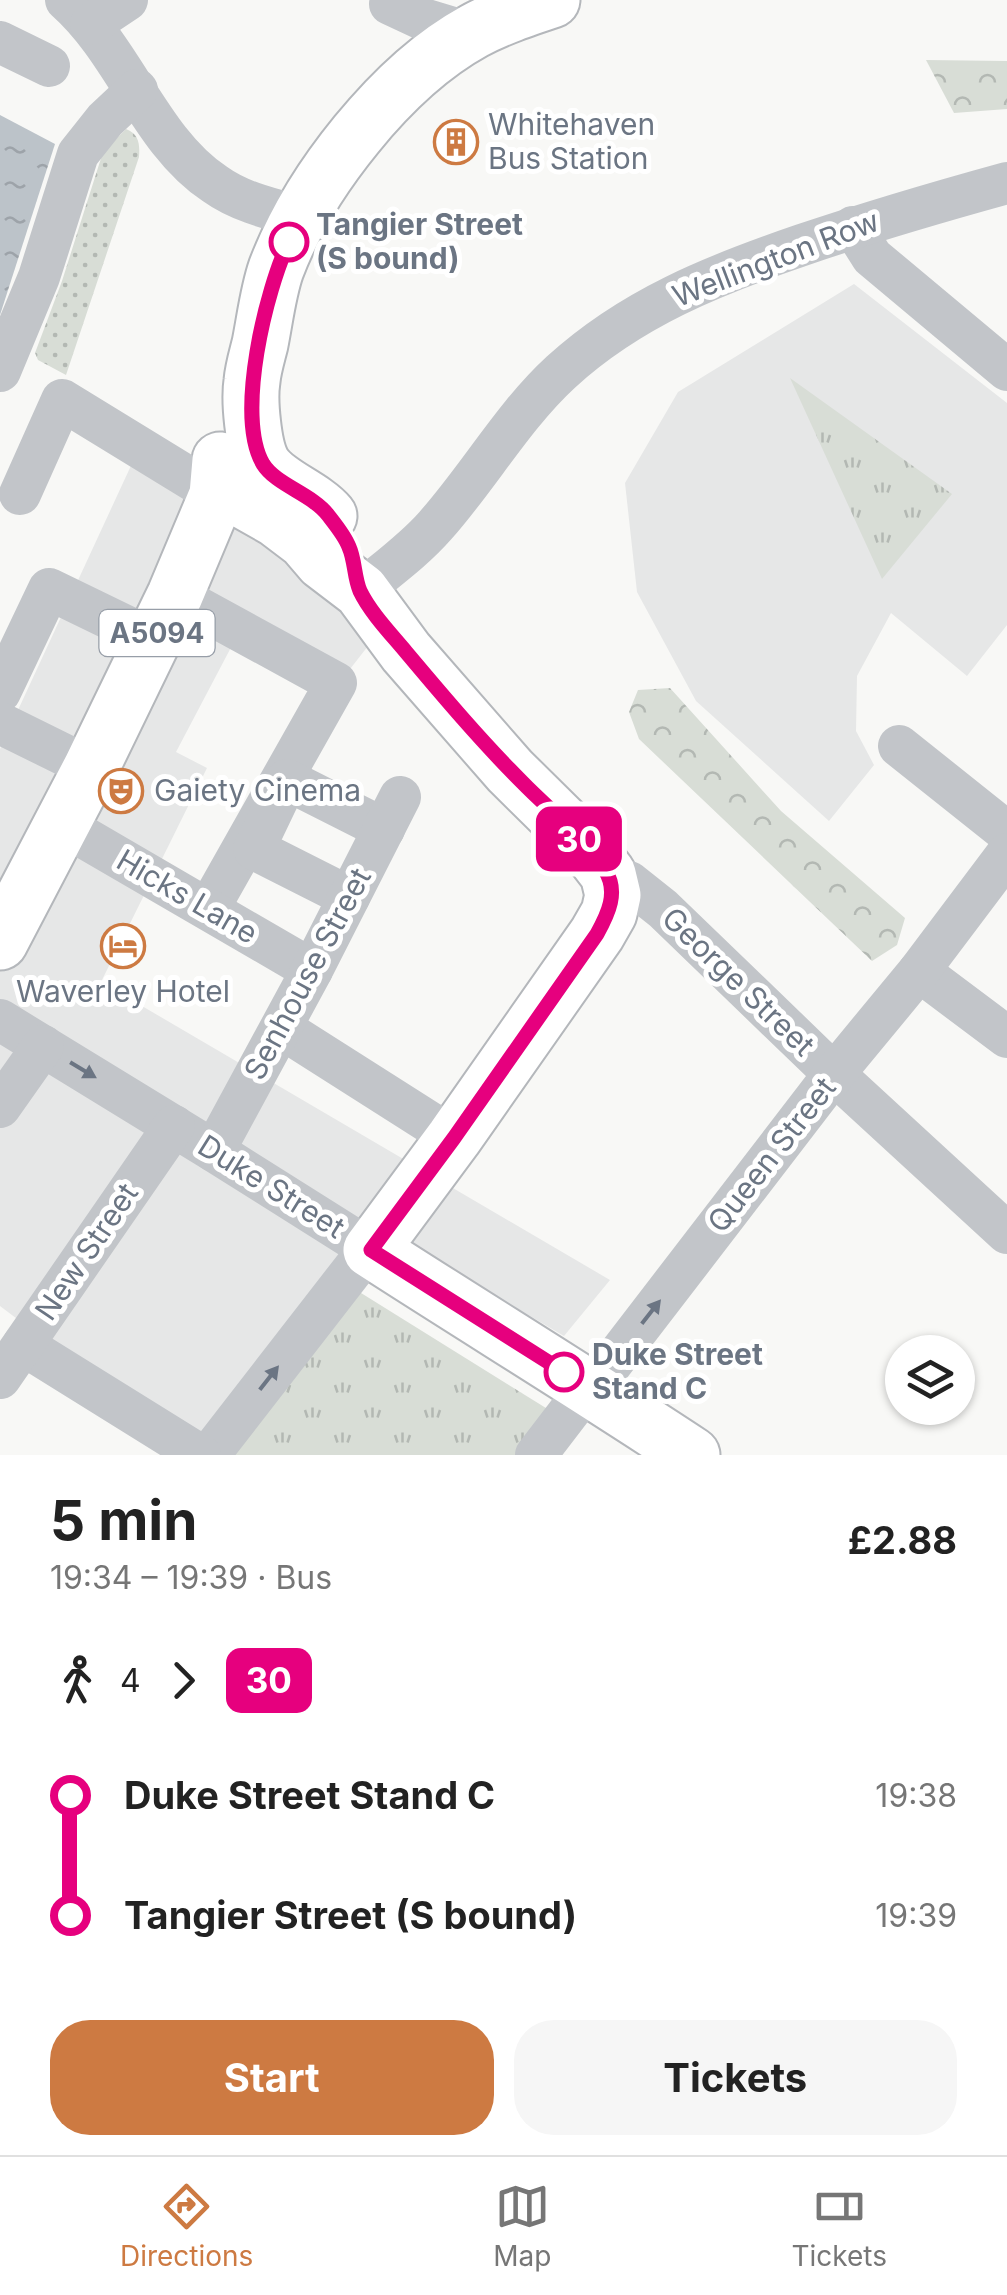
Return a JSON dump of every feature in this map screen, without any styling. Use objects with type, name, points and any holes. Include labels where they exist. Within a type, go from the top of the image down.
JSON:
[{"type":"main road","name":"A5094","points":[[263,464],[255,439],[251,384],[277,268],[300,217],[336,163],[400,86],[470,33],[552,0]]},
{"type":"main road","name":"A5094","points":[[0,942],[165,617],[218,495],[220,458],[230,416],[251,384]]},
{"type":"main road","name":"George Street","points":[[263,464],[326,512],[349,546],[360,591]]},
{"type":"main road","points":[[218,495],[244,472],[263,464]]},
{"type":"main road","name":"George Street","points":[[218,495],[239,498],[276,519],[360,591],[406,652],[498,757],[588,848],[608,874]]},
{"type":"main road","points":[[371,1250],[597,934],[609,913],[613,895],[608,874]]},
{"type":"main road","name":"Duke Street","points":[[371,1250],[692,1455]]},
{"type":"street","points":[[126,0],[78,12],[137,90],[167,138],[215,184],[244,200],[300,217]]},
{"type":"street","points":[[390,2],[420,18],[470,33]]},
{"type":"street","points":[[390,2],[406,35],[427,64]]},
{"type":"street","points":[[0,42],[49,66]]},
{"type":"street","points":[[0,371],[39,277],[78,154],[105,120],[137,90]]},
{"type":"street","name":"Wellington Row","points":[[360,591],[436,525],[560,373],[652,306],[704,280],[853,227],[1007,183]]},
{"type":"street","points":[[853,227],[872,258],[1007,370]]},
{"type":"street","points":[[20,494],[62,400],[218,495]]},
{"type":"street","points":[[0,692],[49,589],[165,617],[336,682],[209,908]]},
{"type":"street","points":[[0,723],[91,768]]},
{"type":"street","points":[[899,746],[1007,832]]},
{"type":"street","name":"Senhouse Street","points":[[214,1150],[312,970],[392,814],[288,780],[254,849],[349,897]]},
{"type":"street","name":"Hicks Lane","points":[[60,824],[312,970]]},
{"type":"street","name":"Queen Street","points":[[536,1455],[592,1389],[1007,854]]},
{"type":"street","name":"George Street","points":[[608,874],[629,882],[664,910],[1007,1233]]},
{"type":"street","points":[[919,971],[1007,1036]]},
{"type":"street","name":"Duke Street","points":[[0,1020],[371,1250]]},
{"type":"street","points":[[280,1028],[454,1138]]},
{"type":"street","points":[[0,1107],[42,1046]]},
{"type":"street","name":"New Street","points":[[12,1362],[174,1126]]},
{"type":"street","points":[[209,1455],[371,1250]]},
{"type":"street","points":[[12,1362],[200,1455]]},
{"type":"shaded area","points":[[854,284],[1007,403],[1007,625],[967,676],[891,613],[857,676],[856,731],[874,765],[829,821],[696,701],[637,592],[625,483],[678,392]]},
{"type":"shaded area","points":[[135,457],[239,522],[379,632],[336,687],[237,636],[176,752],[207,768],[101,982],[610,1280],[564,1336],[371,1222],[207,1436],[45,1340],[0,1306],[0,749]]},
{"type":"green space","points":[[926,60],[1007,61],[1007,109],[954,113]]},
{"type":"green space","points":[[126,129],[138,140],[139,157],[66,375],[38,360],[35,353],[103,152]]},
{"type":"green space","points":[[790,378],[952,494],[882,579]]},
{"type":"green space","points":[[670,688],[781,811],[905,918],[897,945],[872,961],[639,739],[629,712],[638,690]]},
{"type":"green space","points":[[353,1288],[554,1413],[522,1455],[227,1455]]},
{"type":"water","points":[[0,115],[55,144],[0,315]]},
{"type":"bus line","name":"30","points":[[289,242],[272,284],[251,384],[255,439],[263,464],[326,512],[349,546],[360,591],[377,615],[510,770],[588,848],[608,874],[613,895],[609,913],[597,934],[371,1250],[564,1372]]},
{"type":"place","name":"Whitehaven Bus Station","points":[[456,142]]},
{"type":"place","name":"Tangier Street (S bound)","points":[[289,242]]},
{"type":"place","name":"Gaiety Cinema","points":[[121,791]]},
{"type":"place","name":"Waverley Hotel","points":[[123,946]]},
{"type":"place","name":"Duke Street Stand C","points":[[564,1372]]}]
